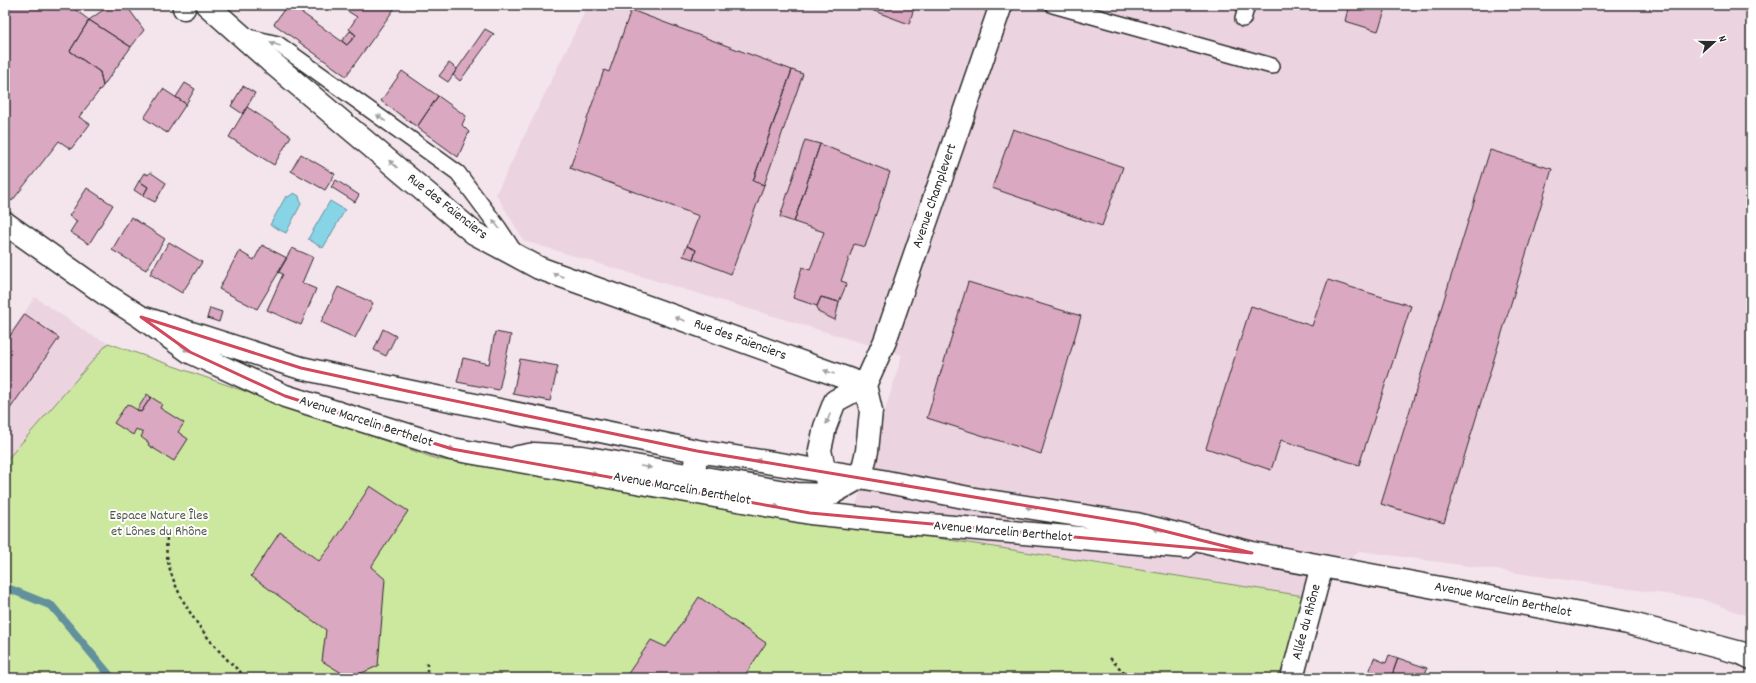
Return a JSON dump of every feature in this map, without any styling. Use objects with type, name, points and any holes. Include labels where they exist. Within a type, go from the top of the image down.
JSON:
[{"type":"street","name":"Rue des Faïenciers","points":[[208,5],[270,61],[474,233],[539,268],[865,385]]},
{"type":"street","name":"Avenue Champlevert","points":[[865,385],[885,341],[1001,5]]},
{"type":"street","name":"Avenue Marcelin Berthelot","points":[[5,223],[190,352],[285,396],[452,449],[510,459],[692,483],[810,513],[1252,553]]},
{"type":"street","name":"Avenue Marcelin Berthelot","points":[[141,317],[301,368],[697,451],[861,477],[969,498],[1136,524],[1252,553],[1628,623],[1741,653],[1751,658]]},
{"type":"street","points":[[697,451],[692,483],[797,494],[829,495],[861,477],[867,452],[871,411],[865,385],[835,401],[825,427],[820,450],[829,495],[847,517]]},
{"type":"street","name":"Allée du Rhône","points":[[1292,678],[1322,566]]},
{"type":"lane","points":[[1053,5],[1272,66]]},
{"type":"lane","points":[[1243,19],[1247,5]]},
{"type":"lane","points":[[243,36],[278,44],[458,173],[518,257]]},
{"type":"path","points":[[166,538],[165,550],[179,595],[203,634],[238,671],[248,678]]},
{"type":"path","points":[[1110,658],[1129,678]]},
{"type":"path","points":[[427,663],[427,678]]},
{"type":"highlighted area","points":[[141,317],[301,368],[407,391],[697,451],[1136,524],[1252,553],[810,513],[452,449],[285,396],[190,352]]},
{"type":"shaded area","points":[[588,5],[1751,5],[1751,617],[1701,599],[1360,551],[1287,608],[5,510],[5,340],[35,297],[91,335],[170,370],[412,453],[849,528],[902,355],[524,241],[496,194]]},
{"type":"green space","name":"Espace Nature Îles et Lônes du Rhône","points":[[108,343],[437,459],[1304,596],[1283,678],[5,678],[5,462]]},
{"type":"water","points":[[294,193],[299,196],[301,204],[286,233],[270,225],[286,196],[288,197]]},
{"type":"water","points":[[330,201],[345,210],[323,248],[308,239]]},
{"type":"building","points":[[5,5],[69,5],[89,20],[70,51],[100,72],[103,86],[79,117],[90,124],[71,149],[59,141],[12,201],[5,195],[5,139],[10,132],[5,129]]},
{"type":"building","points":[[110,5],[126,5],[144,30],[131,47],[89,20]]},
{"type":"building","points":[[287,5],[291,5],[347,45],[356,35],[349,29],[357,17],[338,5],[397,5],[346,76],[274,24]]},
{"type":"building","points":[[858,5],[915,5],[909,24]]},
{"type":"building","points":[[1349,5],[1387,5],[1378,31],[1345,21]]},
{"type":"building","points":[[631,10],[792,70],[753,181],[764,185],[731,274],[693,259],[696,250],[687,246],[699,216],[570,168],[604,70],[609,72]]},
{"type":"building","points":[[89,20],[131,47],[103,86],[100,72],[70,51]]},
{"type":"building","points":[[485,29],[494,34],[460,81],[453,75]]},
{"type":"building","points":[[350,31],[356,35],[347,45],[342,41]]},
{"type":"building","points":[[449,63],[457,69],[448,82],[439,76]]},
{"type":"building","points":[[792,70],[803,74],[764,185],[753,181]]},
{"type":"building","points":[[402,71],[438,96],[417,127],[381,101]]},
{"type":"building","points":[[185,83],[195,89],[186,104],[176,97]]},
{"type":"building","points":[[243,86],[255,93],[243,114],[231,106]]},
{"type":"building","points":[[163,89],[186,104],[167,133],[144,118]]},
{"type":"building","points":[[438,96],[466,116],[462,125],[469,132],[458,157],[417,127]]},
{"type":"building","points":[[247,107],[291,136],[274,165],[229,137]]},
{"type":"building","points":[[1013,129],[1123,167],[1102,226],[992,188]]},
{"type":"building","points":[[805,140],[820,144],[794,222],[780,217]]},
{"type":"building","points":[[820,144],[890,172],[865,247],[854,244],[841,281],[847,283],[839,302],[821,297],[817,306],[793,298],[802,267],[810,270],[824,232],[794,222]]},
{"type":"building","points":[[1490,150],[1552,169],[1444,523],[1381,504]]},
{"type":"building","points":[[301,154],[335,174],[325,190],[291,171]]},
{"type":"building","points":[[150,172],[166,183],[155,202],[143,196],[148,187],[139,181],[144,173],[148,175]]},
{"type":"building","points":[[336,180],[359,195],[355,202],[331,187]]},
{"type":"building","points":[[139,181],[148,187],[143,196],[134,190]]},
{"type":"building","points":[[87,188],[113,205],[89,244],[70,232],[77,221],[69,216]]},
{"type":"building","points":[[131,217],[165,239],[146,270],[112,250]]},
{"type":"building","points":[[169,242],[202,262],[182,293],[150,274]]},
{"type":"building","points":[[262,245],[287,258],[257,309],[219,289],[239,251],[254,260]]},
{"type":"building","points":[[687,246],[696,250],[693,259],[683,256]]},
{"type":"building","points":[[292,248],[313,257],[302,283],[316,289],[301,325],[267,310],[283,274],[278,272]]},
{"type":"building","points":[[1328,280],[1411,306],[1359,465],[1281,440],[1271,470],[1206,448],[1251,306],[1312,326]]},
{"type":"building","points":[[968,282],[1081,316],[1041,454],[927,418]]},
{"type":"building","points":[[338,287],[373,303],[355,338],[321,322]]},
{"type":"building","points":[[821,297],[839,302],[835,320],[818,312],[817,306]]},
{"type":"building","points":[[210,308],[222,312],[219,322],[207,318]]},
{"type":"building","points":[[25,314],[59,338],[5,416],[5,343]]},
{"type":"building","points":[[383,329],[396,336],[386,356],[374,350]]},
{"type":"building","points":[[495,332],[511,335],[499,390],[457,382],[463,358],[489,364]]},
{"type":"building","points":[[520,359],[558,366],[550,401],[513,394]]},
{"type":"building","points":[[147,394],[151,397],[141,412],[137,410]]},
{"type":"building","points":[[151,397],[162,404],[160,408],[184,423],[178,432],[188,439],[174,461],[148,445],[149,443],[141,437],[143,433],[136,429],[133,435],[114,423],[127,404],[141,412]]},
{"type":"building","points":[[370,486],[408,511],[371,567],[385,579],[378,666],[350,678],[322,661],[326,630],[251,576],[280,532],[319,561],[334,542]]},
{"type":"building","points":[[699,597],[766,643],[743,678],[625,678],[651,640],[666,647]]},
{"type":"building","points":[[1389,655],[1398,658],[1391,678],[1367,678],[1374,658],[1386,663]]},
{"type":"building","points":[[1398,658],[1427,668],[1424,678],[1391,678]]},
{"type":"waterway","points":[[5,587],[52,606],[112,678]]}]
